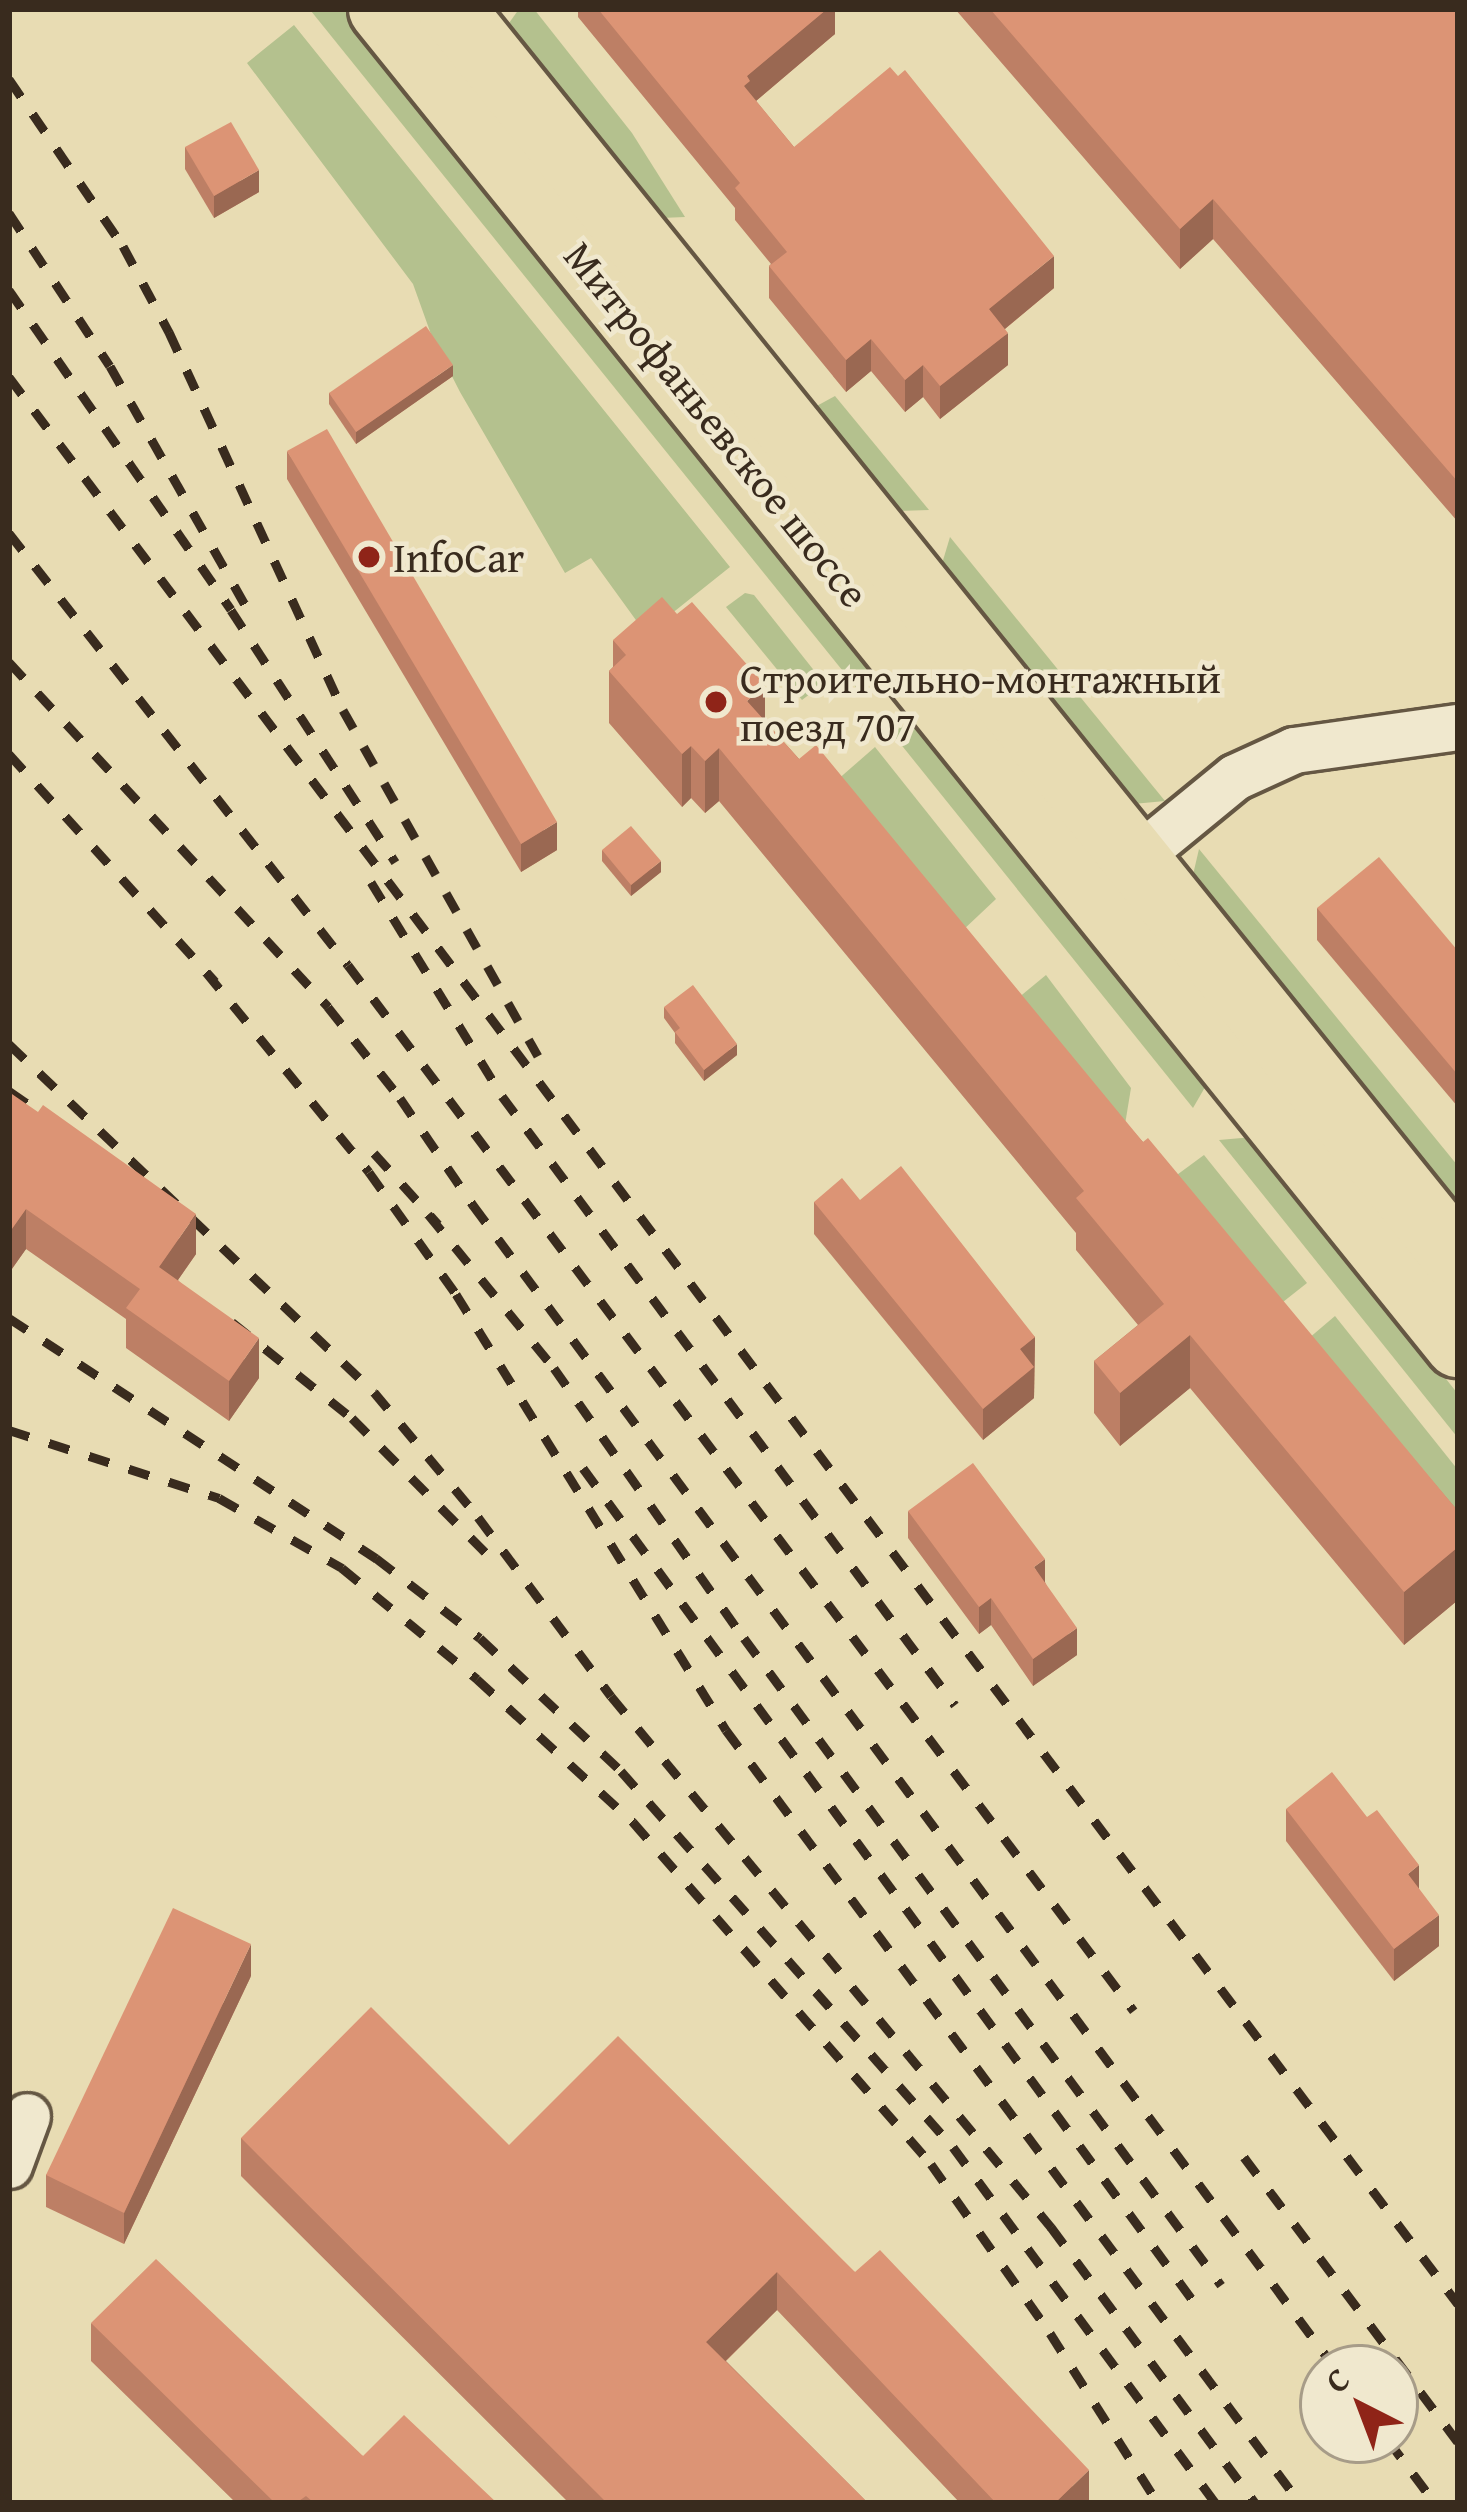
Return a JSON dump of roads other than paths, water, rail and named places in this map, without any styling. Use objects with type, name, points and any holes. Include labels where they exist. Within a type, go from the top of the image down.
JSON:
[{"type":"main road","name":"Митрофаньевское шоссе","points":[[382,9],[1458,1344]]},
{"type":"main road","name":"Митрофаньевское шоссе","points":[[451,9],[1458,1259]]},
{"type":"street","points":[[1136,858],[1235,777],[1294,749],[1458,727]]},
{"type":"street","points":[[9,2165],[27,2116]]},
{"type":"railway","points":[[9,79],[123,246],[169,332],[343,710],[538,1056]]},
{"type":"railway","points":[[9,213],[110,366],[245,605]]},
{"type":"railway","points":[[9,290],[231,610],[395,862]]},
{"type":"railway","points":[[9,377],[1458,2304]]},
{"type":"railway","points":[[9,533],[348,965],[1134,2011]]},
{"type":"railway","points":[[9,662],[328,1007],[400,1098],[473,1205],[1317,2344]]},
{"type":"railway","points":[[9,754],[215,981]]},
{"type":"railway","points":[[371,882],[502,1096],[955,1705]]},
{"type":"railway","points":[[206,972],[369,1172],[456,1294],[726,1730],[1300,2503]]},
{"type":"railway","points":[[9,1044],[374,1392],[478,1517],[611,1696],[1051,2227],[1255,2503]]},
{"type":"railway","points":[[9,1091],[67,1131]]},
{"type":"railway","points":[[374,1153],[438,1224]]},
{"type":"railway","points":[[428,1214],[554,1368],[744,1638],[1221,2285]]},
{"type":"railway","points":[[9,1318],[376,1558],[480,1638],[621,1771],[953,2147],[1215,2503]]},
{"type":"railway","points":[[232,1322],[352,1418],[489,1556]]},
{"type":"railway","points":[[9,1430],[219,1498],[342,1568],[477,1679],[633,1822],[931,2164],[1050,2333],[1158,2503]]},
{"type":"railway","points":[[583,1468],[1194,2302]]},
{"type":"railway","points":[[1244,2157],[1458,2442]]},
{"type":"railway","points":[[1406,2464],[1435,2503]]},
{"type":"place","name":"InfoCar","points":[[369,557]]},
{"type":"place","name":"Строительно-монтажный поезд 707","points":[[716,702]]}]
